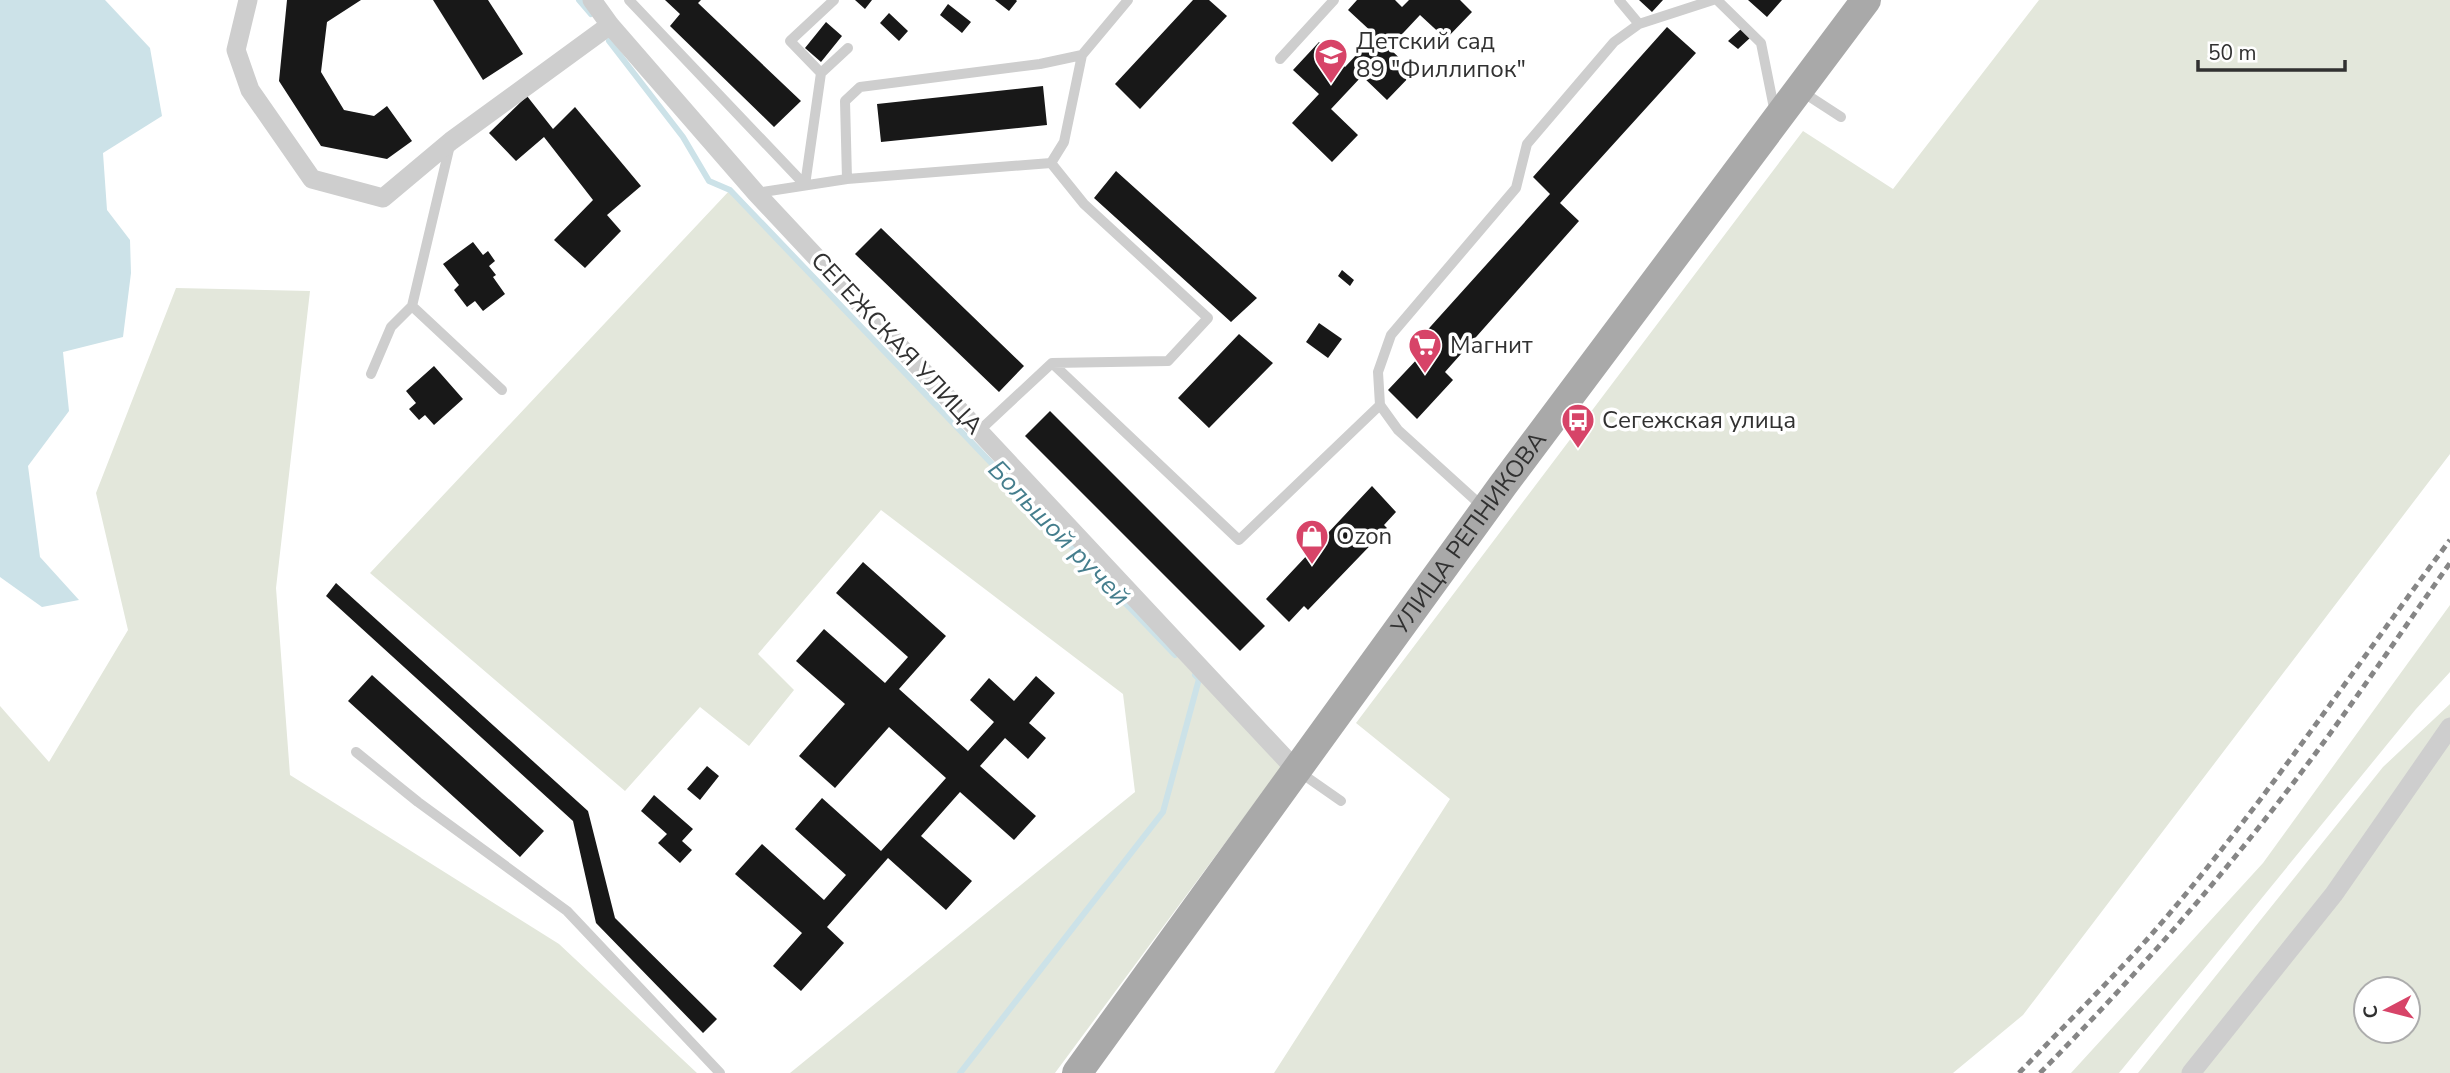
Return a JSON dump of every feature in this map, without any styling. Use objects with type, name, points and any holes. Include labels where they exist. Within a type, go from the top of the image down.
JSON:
[{"type":"main road","name":"УЛИЦА РЕПНИКОВА","points":[[1077,1073],[1486,509],[1801,91],[1866,0]]},
{"type":"street","points":[[248,0],[236,50],[250,90],[312,178],[383,198],[451,141],[610,25]]},
{"type":"street","name":"СЕГЕЖСКАЯ УЛИЦА","points":[[592,0],[610,25],[756,193],[1297,771]]},
{"type":"street","points":[[2191,1073],[2334,894],[2450,727]]},
{"type":"lane","points":[[629,0],[805,185]]},
{"type":"lane","points":[[821,73],[790,41],[834,0]]},
{"type":"lane","points":[[1051,163],[1064,142],[1082,55],[1128,0]]},
{"type":"lane","points":[[1280,59],[1334,0]]},
{"type":"lane","points":[[1619,0],[1639,24]]},
{"type":"lane","points":[[1486,509],[1398,430],[1380,405],[1378,372],[1391,335],[1516,188],[1527,144],[1614,42],[1639,24],[1715,0],[1761,43],[1777,121]]},
{"type":"lane","points":[[805,185],[821,73],[848,48]]},
{"type":"lane","points":[[847,179],[845,101],[860,87],[1040,64],[1082,55]]},
{"type":"lane","points":[[1801,91],[1841,117]]},
{"type":"lane","points":[[372,374],[391,327],[412,306],[451,141]]},
{"type":"lane","points":[[756,193],[847,179],[1051,163]]},
{"type":"lane","points":[[979,431],[1052,363],[1168,362],[1208,318],[1084,205],[1051,163]]},
{"type":"lane","points":[[412,306],[502,390]]},
{"type":"lane","points":[[1052,363],[1239,541],[1380,405]]},
{"type":"lane","points":[[356,752],[418,802],[567,911],[720,1073]]},
{"type":"lane","points":[[1297,771],[1341,801]]},
{"type":"shaded area","points":[[2039,0],[2450,0],[2450,454],[2023,1015],[1953,1073],[1274,1073],[1450,799],[1356,723],[1803,131],[1893,189]]},
{"type":"shaded area","points":[[730,190],[1282,766],[1055,1073],[790,1073],[1135,792],[1123,694],[881,510],[758,654],[794,690],[749,746],[700,707],[625,791],[370,573]]},
{"type":"shaded area","points":[[176,288],[310,291],[276,588],[290,775],[559,944],[697,1073],[0,1073],[0,706],[49,762],[128,630],[96,493]]},
{"type":"shaded area","points":[[2450,605],[2450,672],[2416,709],[2119,1073],[2071,1073],[2263,863]]},
{"type":"shaded area","points":[[2450,704],[2450,1073],[2138,1073],[2383,767]]},
{"type":"water","points":[[0,0],[105,0],[150,48],[162,116],[103,153],[107,210],[130,240],[131,273],[123,337],[63,352],[69,411],[28,466],[40,557],[79,600],[42,607],[0,577]]},
{"type":"building","points":[[287,0],[361,0],[327,22],[321,72],[344,110],[374,116],[387,106],[412,141],[387,159],[321,146],[279,81]]},
{"type":"building","points":[[433,0],[488,0],[523,54],[483,80]]},
{"type":"building","points":[[665,0],[701,0],[698,3],[801,101],[774,127],[670,26],[680,14]]},
{"type":"building","points":[[855,0],[872,0],[865,9]]},
{"type":"building","points":[[995,0],[1016,0],[1017,1],[1009,11]]},
{"type":"building","points":[[1193,0],[1209,0],[1227,16],[1140,109],[1115,84]]},
{"type":"building","name":"Детский сад 89 \"Филлипок\"","points":[[1357,0],[1395,0],[1402,7],[1409,0],[1460,0],[1472,12],[1446,39],[1420,15],[1389,48],[1414,72],[1387,100],[1362,76],[1331,109],[1358,135],[1332,162],[1292,123],[1319,94],[1293,70],[1319,42],[1345,67],[1375,35],[1348,10]]},
{"type":"building","points":[[1639,0],[1663,0],[1652,12]]},
{"type":"building","points":[[1748,0],[1782,0],[1767,17]]},
{"type":"building","points":[[948,4],[971,22],[962,33],[940,15]]},
{"type":"building","points":[[889,13],[908,31],[899,41],[880,23]]},
{"type":"building","points":[[826,22],[842,36],[821,62],[805,48]]},
{"type":"building","points":[[1667,27],[1696,53],[1560,203],[1579,221],[1445,372],[1453,380],[1417,419],[1388,390],[1421,355],[1413,346],[1550,194],[1533,177]]},
{"type":"building","points":[[1741,29],[1751,37],[1738,49],[1728,41]]},
{"type":"building","points":[[1043,86],[1047,125],[881,142],[877,104]]},
{"type":"building","points":[[527,96],[553,129],[575,107],[641,186],[607,215],[621,231],[585,268],[554,240],[593,200],[544,137],[516,161],[489,133]]},
{"type":"building","points":[[1116,171],[1257,298],[1231,322],[1094,198]]},
{"type":"building","points":[[881,228],[1024,366],[999,392],[855,254]]},
{"type":"building","points":[[473,242],[483,255],[488,251],[495,261],[489,266],[505,294],[483,311],[475,301],[467,307],[454,290],[459,285],[443,264]]},
{"type":"building","points":[[1342,270],[1354,280],[1350,286],[1338,276]]},
{"type":"building","points":[[1319,323],[1342,339],[1328,358],[1306,342]]},
{"type":"building","points":[[1239,334],[1273,363],[1209,428],[1178,398]]},
{"type":"building","points":[[434,366],[463,399],[434,425],[425,415],[419,420],[409,409],[416,403],[406,391]]},
{"type":"building","points":[[1050,411],[1265,626],[1240,651],[1025,436]]},
{"type":"building","points":[[1372,486],[1396,512],[1384,525],[1387,528],[1308,610],[1304,606],[1289,622],[1266,599]]},
{"type":"building","points":[[863,562],[946,636],[899,689],[968,751],[994,722],[970,700],[989,678],[1014,701],[1036,676],[1055,693],[1029,723],[1046,738],[1028,759],[1005,738],[980,766],[1036,816],[1014,840],[960,792],[921,836],[972,881],[946,910],[888,858],[827,927],[844,943],[801,991],[773,966],[802,933],[735,874],[762,844],[824,900],[846,875],[795,829],[822,798],[881,851],[946,778],[889,727],[835,788],[799,756],[845,704],[796,661],[824,629],[885,683],[908,657],[836,593]]},
{"type":"building","points":[[336,583],[588,811],[615,918],[717,1019],[703,1033],[596,923],[573,821],[326,596]]},
{"type":"building","points":[[372,675],[544,831],[520,857],[348,701]]},
{"type":"building","points":[[707,766],[719,776],[700,800],[687,789]]},
{"type":"building","points":[[654,795],[693,829],[682,841],[692,850],[680,863],[658,843],[667,834],[641,811]]},
{"type":"waterway","points":[[579,0],[591,14]]},
{"type":"waterway","name":"Большой ручей","points":[[609,41],[683,137],[709,181],[730,190],[1175,655]]},
{"type":"waterway","name":"Большой ручей","points":[[960,1073],[1163,812],[1199,679],[1195,675]]},
{"type":"railway","points":[[2019,1073],[2135,953],[2191,888],[2267,790],[2450,540]]},
{"type":"railway","points":[[2040,1073],[2149,957],[2286,793],[2450,563]]},
{"type":"place","name":"Детский сад 89 \"Филлипок\"","points":[[1331,85]]},
{"type":"place","name":"Магнит","points":[[1425,375]]},
{"type":"place","name":"Сегежская улица","points":[[1578,450]]},
{"type":"place","name":"Ozon","points":[[1312,566]]}]
